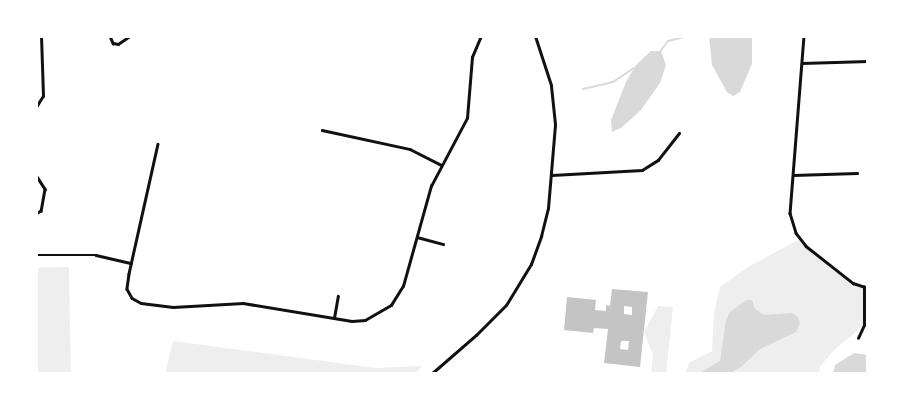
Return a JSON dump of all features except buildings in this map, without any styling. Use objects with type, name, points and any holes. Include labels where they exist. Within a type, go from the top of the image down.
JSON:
[{"type":"street","points":[[36,107],[43,96],[41,36]]},
{"type":"street","points":[[110,36],[113,43],[118,44],[127,41],[130,36]]},
{"type":"street","points":[[158,144],[131,263],[127,289],[132,298],[141,303],[173,307],[242,303],[334,318],[366,320],[391,305],[404,286],[431,186],[440,164],[467,118],[472,57],[481,36]]},
{"type":"street","points":[[431,374],[486,326],[519,286],[541,236],[552,175],[555,124],[551,85],[535,36]]},
{"type":"street","points":[[804,36],[790,213],[796,234],[817,255],[853,284],[866,288],[864,324],[858,338]]},
{"type":"street","points":[[802,63],[868,60]]},
{"type":"street","points":[[322,130],[410,149],[440,164]]},
{"type":"street","points":[[552,175],[642,170],[658,160],[679,132]]},
{"type":"street","points":[[793,176],[857,173]]},
{"type":"street","points":[[36,175],[45,189],[41,211],[36,214]]},
{"type":"street","points":[[417,237],[443,244]]},
{"type":"street","points":[[36,254],[96,255],[131,263]]},
{"type":"street","points":[[334,318],[338,296]]},
{"type":"shaded area","points":[[709,36],[752,36],[752,64],[740,92],[733,96],[727,92],[712,65]]},
{"type":"shaded area","points":[[651,51],[661,51],[666,65],[660,83],[641,110],[621,128],[612,132],[611,120],[626,82],[636,65]]},
{"type":"shaded area","points":[[800,239],[853,283],[864,287],[864,325],[833,351],[819,368],[821,374],[685,374],[689,363],[712,351],[714,313],[720,287],[748,267]]},
{"type":"shaded area","points":[[69,267],[71,374],[38,374],[36,268]]},
{"type":"shaded area","points":[[746,300],[752,300],[755,309],[764,315],[792,313],[798,317],[800,323],[796,332],[760,349],[741,367],[728,374],[698,374],[720,361],[726,320],[730,312]]},
{"type":"shaded area","points":[[658,306],[673,307],[666,374],[651,374],[653,355],[644,332]]},
{"type":"shaded area","points":[[173,341],[376,368],[422,366],[415,374],[165,374]]},
{"type":"shaded area","points":[[854,353],[868,355],[868,374],[833,374],[835,365]]},
{"type":"waterway","points":[[659,53],[668,41],[688,36]]},
{"type":"waterway","points":[[583,89],[613,82],[634,68]]}]
